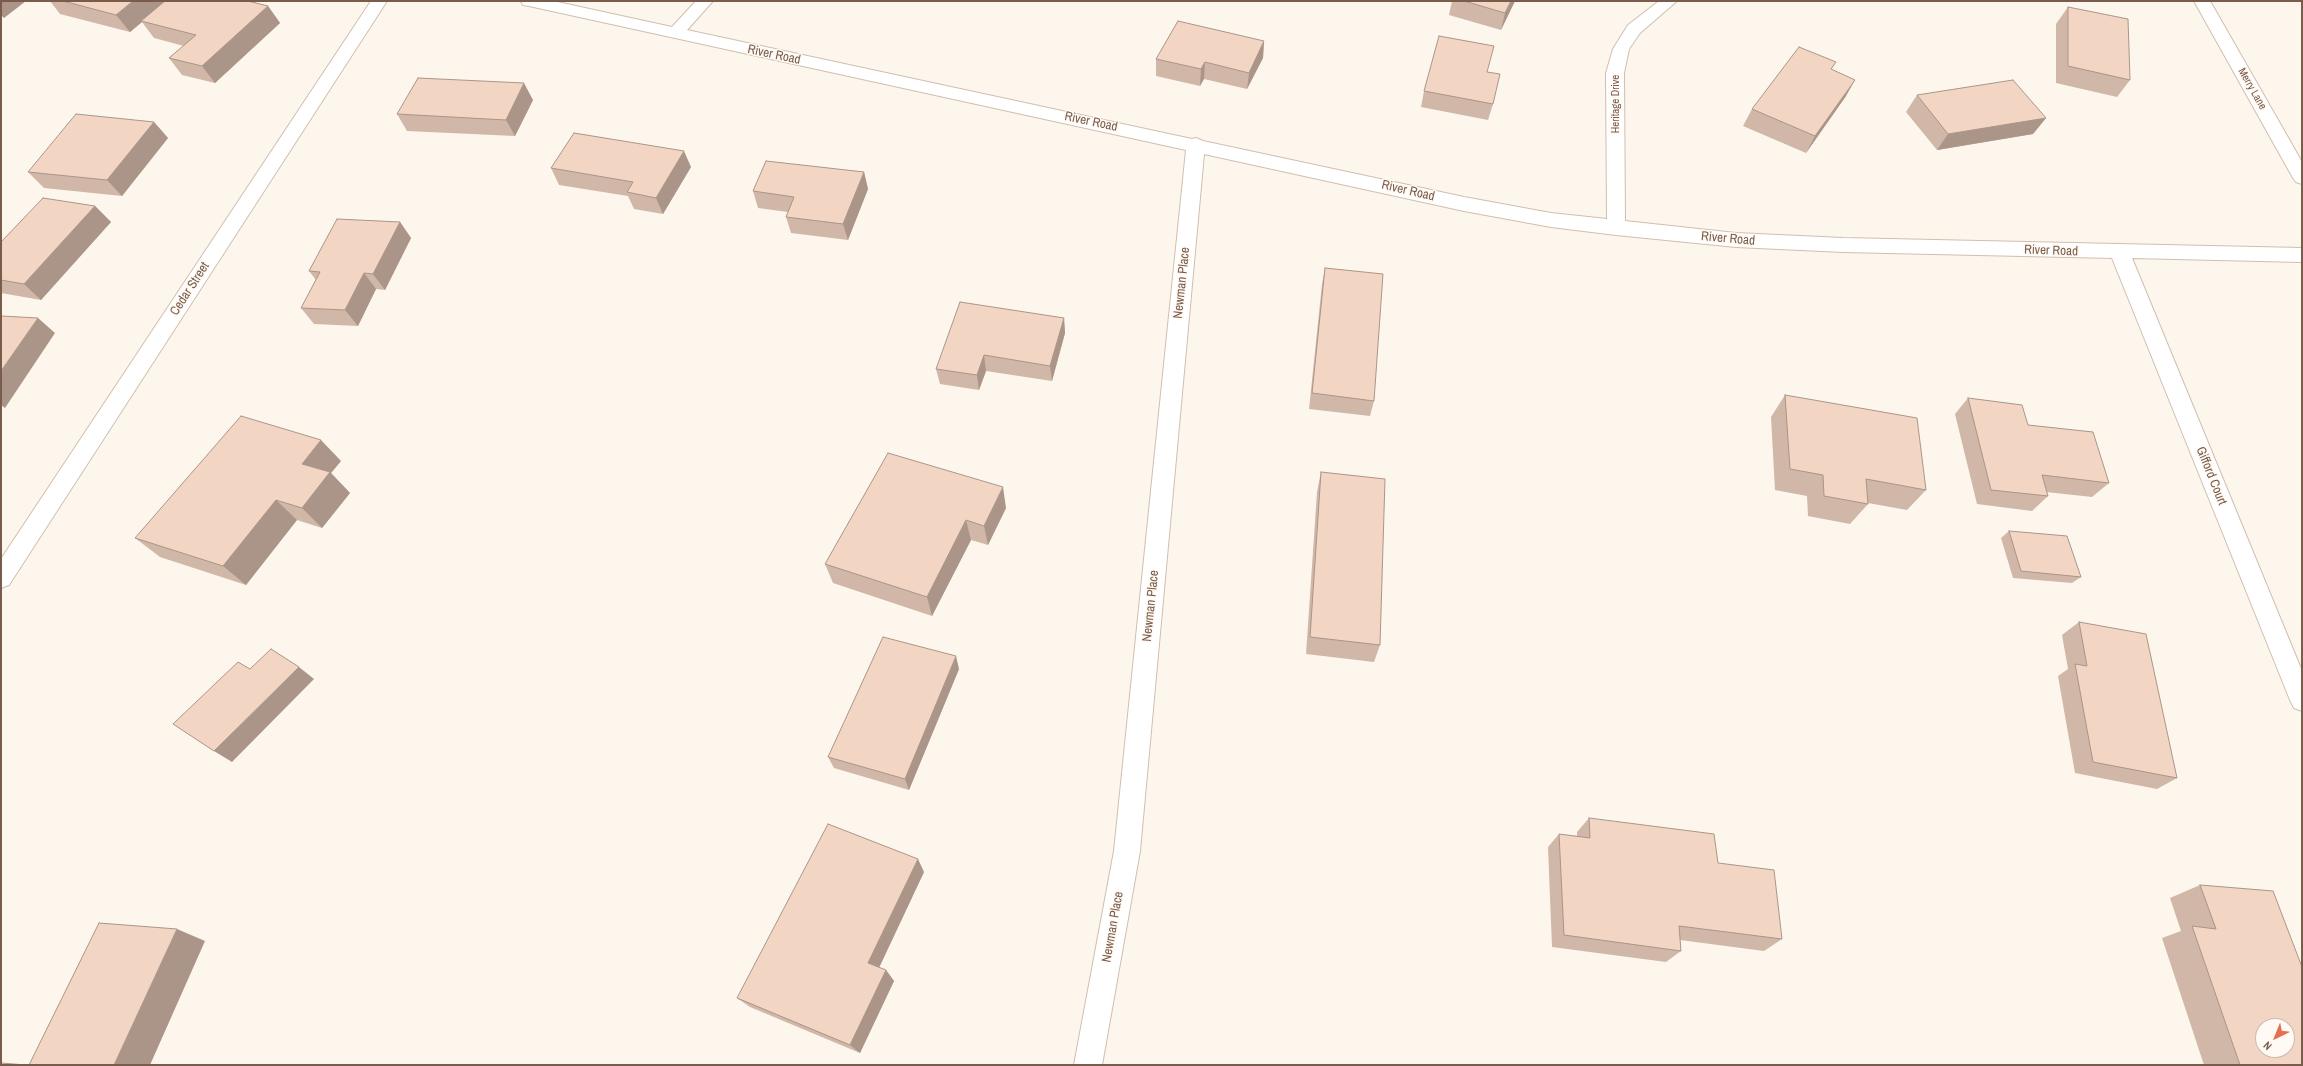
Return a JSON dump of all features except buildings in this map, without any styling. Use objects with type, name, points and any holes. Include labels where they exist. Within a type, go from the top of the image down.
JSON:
[{"type":"street","name":"Cedar Street","points":[[1,578],[379,1]]},
{"type":"street","name":"River Road","points":[[530,1],[1196,144],[1464,204],[1551,220],[1736,240],[1820,244],[2120,253],[2302,255]]},
{"type":"street","points":[[675,33],[705,1]]},
{"type":"street","name":"Heritage Drive","points":[[1616,228],[1615,73],[1621,49],[1634,29],[1669,1]]},
{"type":"street","name":"Merry Lane","points":[[2202,1],[2302,178]]},
{"type":"street","name":"Newman Place","points":[[1088,1065],[1127,851],[1196,144]]},
{"type":"street","name":"Gifford Court","points":[[2120,253],[2302,700]]}]
